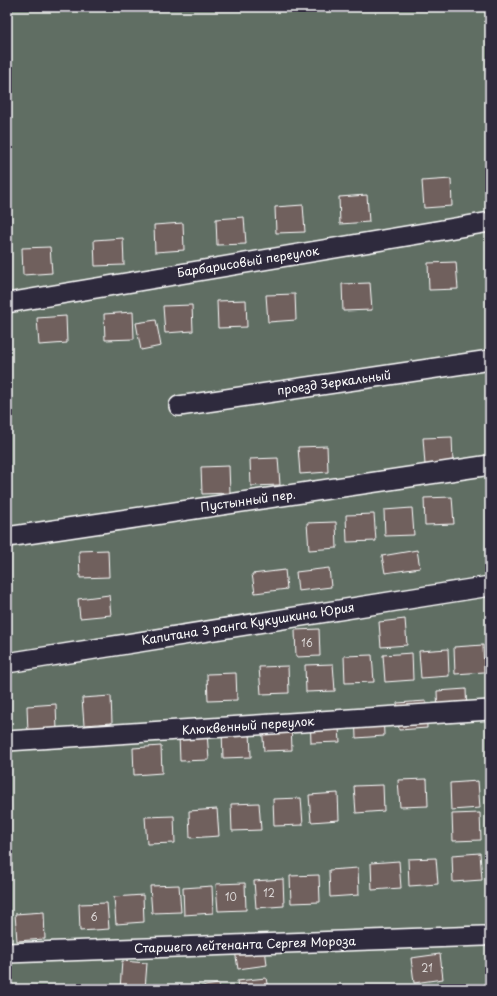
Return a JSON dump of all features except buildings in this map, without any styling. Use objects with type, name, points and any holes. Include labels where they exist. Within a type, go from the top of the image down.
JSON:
[{"type":"street","name":"Барбарисовый переулок","points":[[7,303],[490,222]]},
{"type":"street","name":"проезд Зеркальный","points":[[179,406],[490,360]]},
{"type":"street","name":"Пустынный пер.","points":[[7,537],[490,465]]},
{"type":"street","name":"Капитана 3 ранга Кукушкина Юрия","points":[[7,663],[490,586]]},
{"type":"street","name":"Клюквенный переулок","points":[[7,741],[490,710]]},
{"type":"street","name":"Старшего лейтенанта Сергея Мороза","points":[[7,953],[483,936]]},
{"type":"green space","points":[[7,7],[490,7],[490,989],[7,989]]}]
